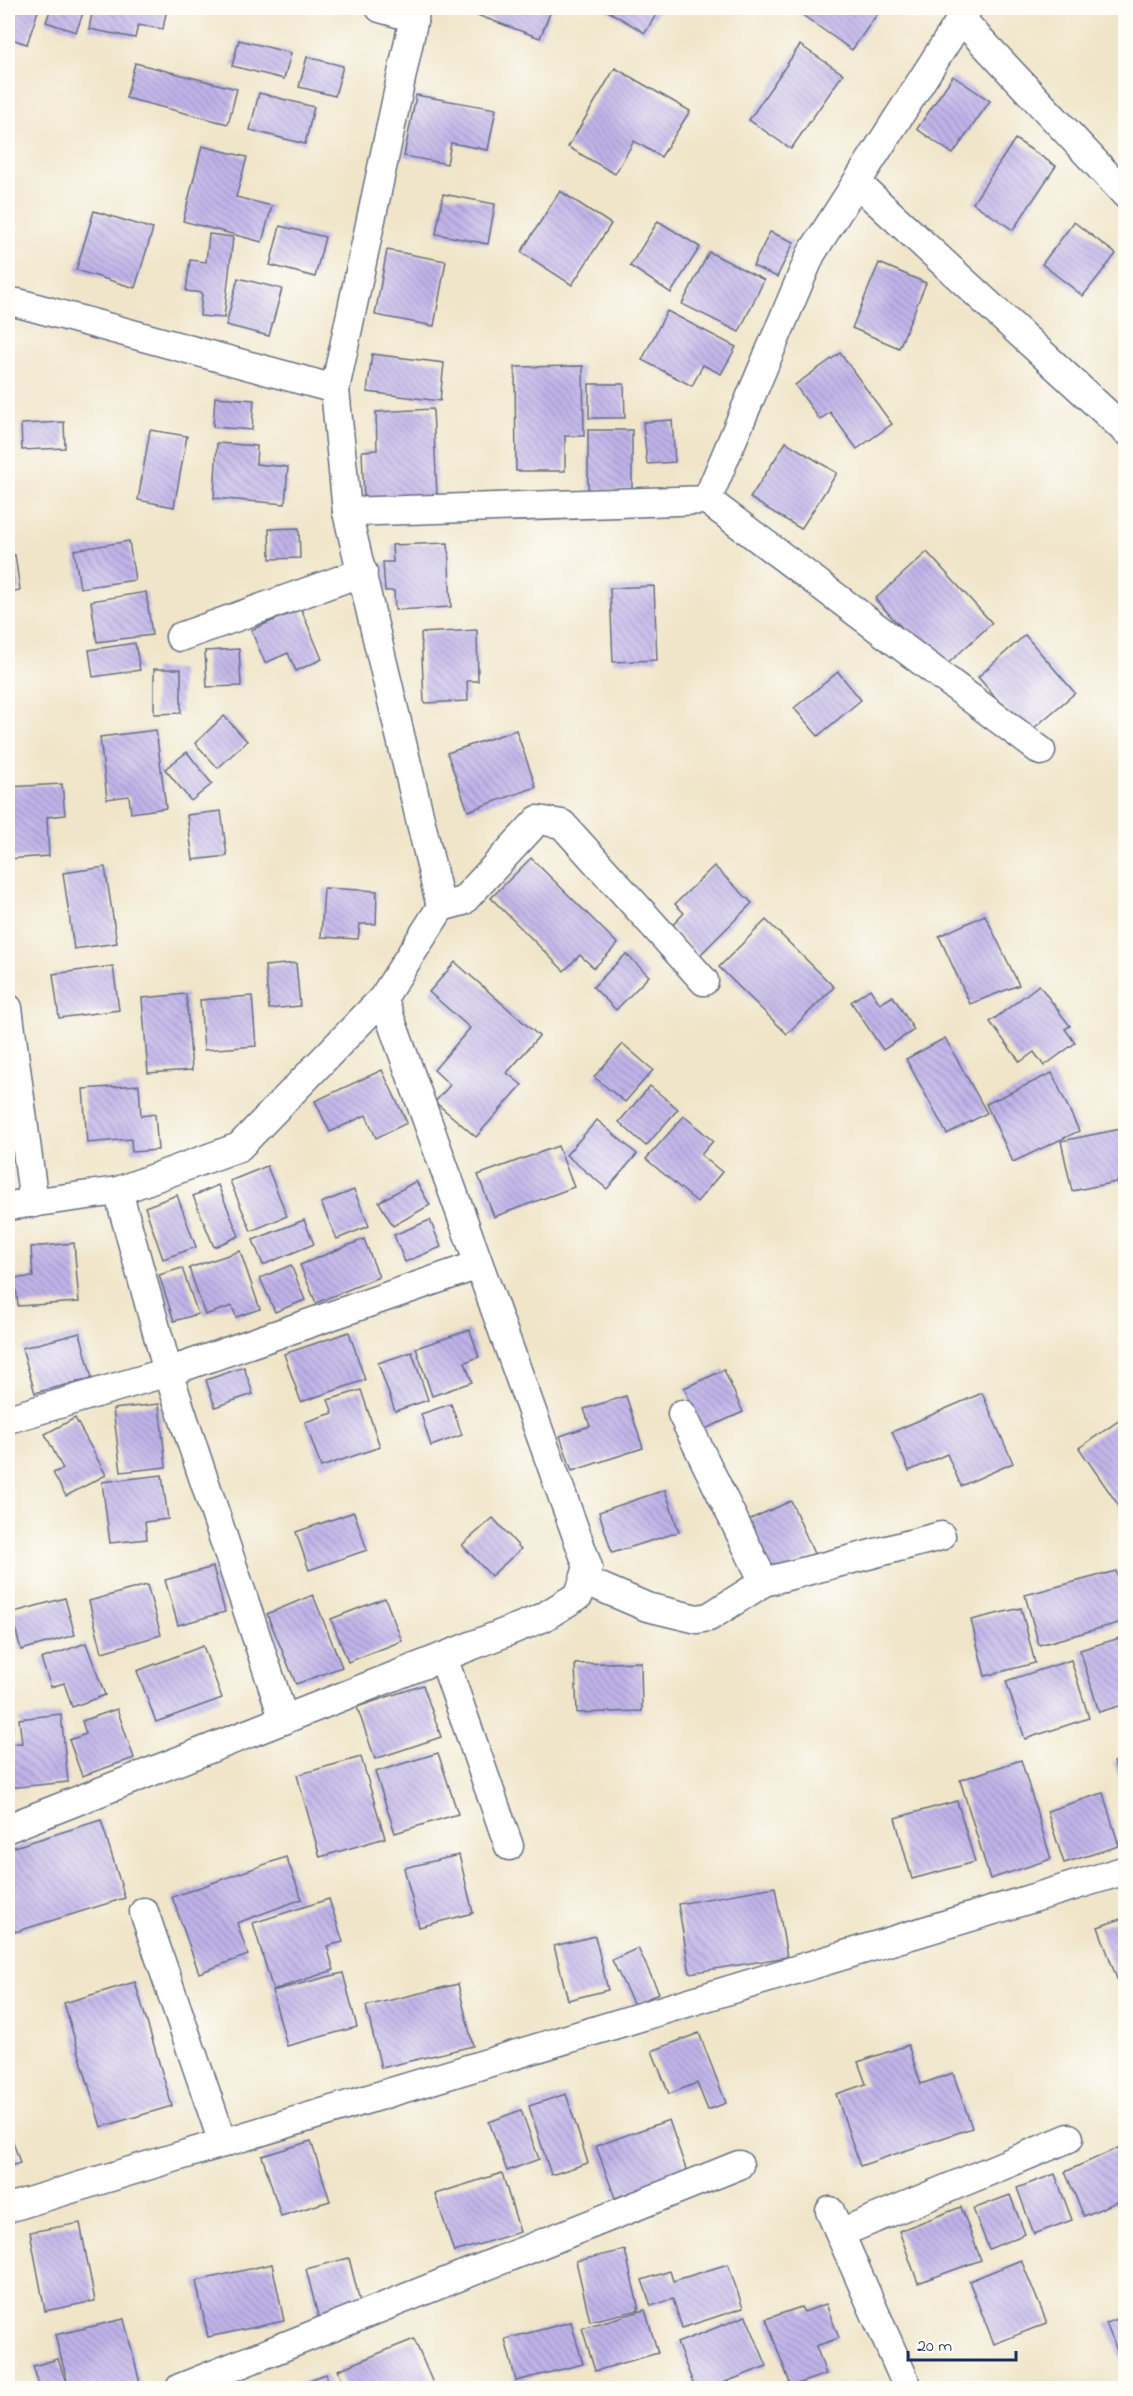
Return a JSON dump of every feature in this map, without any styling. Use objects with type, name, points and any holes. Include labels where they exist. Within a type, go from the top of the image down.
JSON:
[{"type":"street","points":[[380,8],[414,12],[335,389],[347,512],[441,908]]},
{"type":"street","points":[[707,500],[812,254],[965,13],[1125,195]]},
{"type":"street","points":[[857,183],[1125,430]]},
{"type":"street","points":[[18,303],[335,389]]},
{"type":"street","points":[[347,512],[707,500],[1041,751]]},
{"type":"street","points":[[180,637],[363,572]]},
{"type":"street","points":[[8,1008],[21,1205],[118,1191],[239,1147],[383,998],[441,908],[463,902],[538,820],[562,824],[704,981]]},
{"type":"street","points":[[8,1828],[542,1618],[579,1595],[588,1567],[383,998]]},
{"type":"street","points":[[118,1191],[168,1372],[284,1720]]},
{"type":"street","points":[[8,1419],[168,1372],[478,1265]]},
{"type":"street","points":[[682,1413],[764,1582]]},
{"type":"street","points":[[584,1580],[647,1607],[697,1619],[709,1617],[764,1582],[940,1536]]},
{"type":"street","points":[[443,1657],[509,1846]]},
{"type":"street","points":[[8,2208],[1125,1870]]},
{"type":"street","points":[[144,1912],[223,2143]]},
{"type":"street","points":[[908,2388],[835,2222],[1069,2138]]},
{"type":"street","points":[[180,2388],[739,2165]]},
{"type":"building","points":[[8,8],[39,8],[27,44],[8,38]]},
{"type":"building","points":[[51,8],[85,8],[76,32],[46,22]]},
{"type":"building","points":[[93,8],[167,8],[163,29],[138,25],[135,38],[89,29]]},
{"type":"building","points":[[471,8],[552,8],[540,38],[469,12]]},
{"type":"building","points":[[603,8],[660,8],[645,33]]},
{"type":"building","points":[[797,8],[870,8],[878,13],[852,50],[795,10]]},
{"type":"building","points":[[239,40],[291,53],[284,79],[232,66]]},
{"type":"building","points":[[800,45],[843,74],[791,149],[749,120]]},
{"type":"building","points":[[307,57],[343,66],[335,96],[299,87]]},
{"type":"building","points":[[135,63],[237,89],[228,124],[126,98]]},
{"type":"building","points":[[615,68],[690,111],[661,157],[634,141],[615,174],[568,147]]},
{"type":"building","points":[[953,76],[990,101],[953,154],[917,129]]},
{"type":"building","points":[[259,93],[314,107],[305,144],[250,130]]},
{"type":"building","points":[[416,95],[496,109],[488,150],[451,143],[447,164],[404,156]]},
{"type":"building","points":[[1015,139],[1056,166],[1013,230],[973,203]]},
{"type":"building","points":[[202,146],[247,157],[236,197],[272,206],[262,242],[183,221]]},
{"type":"building","points":[[560,191],[611,224],[572,285],[521,252]]},
{"type":"building","points":[[443,194],[495,204],[488,244],[436,234]]},
{"type":"building","points":[[94,211],[153,229],[135,288],[76,270]]},
{"type":"building","points":[[658,221],[700,247],[671,293],[630,266]]},
{"type":"building","points":[[1074,222],[1116,254],[1083,296],[1042,264]]},
{"type":"building","points":[[280,226],[325,237],[315,277],[270,265]]},
{"type":"building","points":[[770,232],[794,242],[777,277],[753,266]]},
{"type":"building","points":[[209,234],[233,237],[224,318],[200,316],[202,293],[186,291],[190,260],[206,262]]},
{"type":"building","points":[[387,250],[446,261],[434,326],[375,315]]},
{"type":"building","points":[[709,252],[764,280],[739,332],[682,304]]},
{"type":"building","points":[[879,263],[926,283],[899,348],[852,328]]},
{"type":"building","points":[[238,278],[282,289],[269,336],[226,325]]},
{"type":"building","points":[[667,311],[736,347],[721,374],[703,365],[692,386],[642,360]]},
{"type":"building","points":[[840,353],[892,424],[857,449],[830,412],[820,420],[795,385]]},
{"type":"building","points":[[372,354],[444,363],[440,401],[367,392]]},
{"type":"building","points":[[583,366],[584,436],[565,436],[565,471],[516,471],[515,367]]},
{"type":"building","points":[[589,384],[624,384],[625,418],[589,418]]},
{"type":"building","points":[[215,397],[254,400],[252,430],[213,427]]},
{"type":"building","points":[[433,409],[437,496],[364,499],[362,451],[377,450],[376,412]]},
{"type":"building","points":[[672,420],[675,462],[647,464],[643,422]]},
{"type":"building","points":[[64,422],[65,448],[22,450],[21,424]]},
{"type":"building","points":[[150,430],[187,436],[174,507],[138,500]]},
{"type":"building","points":[[588,430],[632,430],[632,490],[588,490]]},
{"type":"building","points":[[786,442],[837,473],[801,529],[750,498]]},
{"type":"building","points":[[217,443],[257,446],[256,464],[288,467],[285,504],[214,498]]},
{"type":"building","points":[[299,528],[300,558],[270,559],[269,529]]},
{"type":"building","points":[[129,541],[135,580],[80,588],[74,550]]},
{"type":"building","points":[[448,543],[451,607],[395,610],[394,591],[385,591],[383,562],[393,562],[392,545]]},
{"type":"building","points":[[927,552],[992,623],[941,670],[875,599]]},
{"type":"building","points":[[8,555],[15,555],[20,590],[8,592]]},
{"type":"building","points":[[654,586],[657,660],[613,662],[610,588]]},
{"type":"building","points":[[146,592],[152,635],[97,642],[91,601]]},
{"type":"building","points":[[301,609],[322,659],[296,671],[288,653],[265,663],[251,630]]},
{"type":"building","points":[[477,630],[478,681],[467,681],[468,701],[424,703],[421,633]]},
{"type":"building","points":[[1025,635],[1075,693],[1027,734],[978,677]]},
{"type":"building","points":[[135,643],[140,670],[93,677],[89,650]]},
{"type":"building","points":[[239,649],[241,686],[207,687],[205,651]]},
{"type":"building","points":[[154,669],[181,669],[181,713],[154,714]]},
{"type":"building","points":[[838,672],[861,700],[818,736],[794,708]]},
{"type":"building","points":[[224,716],[247,741],[218,768],[195,743]]},
{"type":"building","points":[[156,730],[166,808],[131,813],[129,796],[107,799],[100,737]]},
{"type":"building","points":[[516,730],[536,787],[468,811],[447,753]]},
{"type":"building","points":[[187,752],[212,784],[191,801],[165,769]]},
{"type":"building","points":[[62,784],[65,815],[47,817],[49,856],[8,859],[8,787]]},
{"type":"building","points":[[221,811],[227,856],[193,860],[187,815]]},
{"type":"building","points":[[531,858],[618,944],[594,968],[580,955],[564,971],[491,898]]},
{"type":"building","points":[[714,866],[752,903],[700,955],[671,927],[684,913],[675,904]]},
{"type":"building","points":[[105,867],[117,943],[74,949],[63,873]]},
{"type":"building","points":[[324,888],[377,891],[376,924],[360,924],[358,939],[321,937]]},
{"type":"building","points":[[985,915],[1019,985],[970,1004],[939,936]]},
{"type":"building","points":[[766,920],[834,987],[787,1034],[719,967]]},
{"type":"building","points":[[626,954],[649,976],[616,1010],[593,987]]},
{"type":"building","points":[[455,962],[539,1036],[507,1073],[522,1085],[476,1137],[435,1102],[450,1085],[434,1070],[470,1028],[429,992]]},
{"type":"building","points":[[296,963],[300,1006],[269,1009],[265,966]]},
{"type":"building","points":[[113,966],[119,1010],[59,1018],[53,974]]},
{"type":"building","points":[[1039,985],[1070,1026],[1065,1029],[1075,1043],[1044,1066],[1034,1052],[1020,1062],[990,1022]]},
{"type":"building","points":[[870,989],[880,1004],[893,996],[914,1030],[883,1050],[851,1002]]},
{"type":"building","points":[[186,994],[192,1070],[148,1073],[142,998]]},
{"type":"building","points":[[252,996],[256,1046],[204,1050],[200,1000]]},
{"type":"building","points":[[945,1038],[987,1113],[947,1134],[906,1059]]},
{"type":"building","points":[[623,1044],[653,1070],[625,1102],[594,1077]]},
{"type":"building","points":[[382,1070],[407,1123],[376,1138],[366,1115],[330,1132],[315,1101]]},
{"type":"building","points":[[1052,1073],[1079,1131],[1013,1162],[986,1104]]},
{"type":"building","points":[[139,1085],[141,1116],[155,1114],[158,1150],[132,1152],[131,1139],[87,1143],[83,1089]]},
{"type":"building","points":[[650,1086],[678,1109],[646,1146],[619,1122]]},
{"type":"building","points":[[684,1116],[713,1141],[701,1155],[722,1172],[697,1202],[646,1159]]},
{"type":"building","points":[[597,1120],[637,1154],[607,1189],[566,1155]]},
{"type":"building","points":[[1126,1128],[1126,1180],[1072,1191],[1061,1141]]},
{"type":"building","points":[[558,1146],[574,1187],[494,1217],[478,1175]]},
{"type":"building","points":[[267,1166],[287,1216],[251,1231],[230,1181]]},
{"type":"building","points":[[416,1181],[430,1205],[393,1226],[379,1202]]},
{"type":"building","points":[[218,1185],[239,1236],[214,1247],[193,1196]]},
{"type":"building","points":[[354,1190],[369,1226],[337,1239],[321,1203]]},
{"type":"building","points":[[177,1195],[196,1247],[163,1259],[145,1207]]},
{"type":"building","points":[[304,1220],[314,1244],[263,1265],[253,1240]]},
{"type":"building","points":[[430,1220],[441,1247],[405,1262],[394,1235]]},
{"type":"building","points":[[364,1239],[379,1277],[316,1303],[300,1265]]},
{"type":"building","points":[[74,1243],[79,1302],[18,1306],[15,1278],[33,1277],[31,1247]]},
{"type":"building","points":[[240,1251],[260,1309],[236,1317],[232,1306],[205,1315],[189,1268]]},
{"type":"building","points":[[291,1265],[305,1300],[275,1312],[260,1278]]},
{"type":"building","points":[[182,1268],[198,1314],[174,1321],[159,1275]]},
{"type":"building","points":[[470,1330],[479,1357],[465,1362],[472,1382],[432,1396],[416,1348]]},
{"type":"building","points":[[349,1332],[365,1380],[301,1402],[284,1354]]},
{"type":"building","points":[[80,1333],[92,1378],[35,1393],[22,1348]]},
{"type":"building","points":[[412,1352],[428,1400],[395,1411],[378,1363]]},
{"type":"building","points":[[244,1367],[253,1394],[215,1407],[206,1380]]},
{"type":"building","points":[[724,1370],[743,1412],[703,1430],[684,1388]]},
{"type":"building","points":[[361,1390],[380,1447],[321,1467],[305,1422],[333,1413],[328,1400]]},
{"type":"building","points":[[982,1393],[1013,1463],[961,1486],[947,1454],[909,1471],[892,1432]]},
{"type":"building","points":[[626,1396],[643,1448],[572,1471],[560,1436],[590,1426],[584,1409]]},
{"type":"building","points":[[159,1404],[166,1467],[121,1472],[113,1409]]},
{"type":"building","points":[[451,1404],[462,1435],[431,1446],[421,1414]]},
{"type":"building","points":[[1126,1416],[1126,1510],[1123,1512],[1079,1448]]},
{"type":"building","points":[[75,1418],[106,1475],[66,1496],[53,1473],[63,1469],[45,1434]]},
{"type":"building","points":[[162,1475],[168,1519],[145,1522],[147,1539],[110,1543],[102,1482]]},
{"type":"building","points":[[665,1490],[679,1532],[612,1553],[599,1512]]},
{"type":"building","points":[[791,1501],[815,1556],[763,1579],[739,1524]]},
{"type":"building","points":[[354,1512],[367,1550],[309,1570],[296,1532]]},
{"type":"building","points":[[493,1518],[521,1549],[491,1576],[462,1545]]},
{"type":"building","points":[[213,1567],[225,1612],[178,1625],[165,1580]]},
{"type":"building","points":[[1116,1571],[1126,1604],[1126,1621],[1039,1645],[1025,1595]]},
{"type":"building","points":[[147,1585],[161,1635],[102,1652],[89,1601]]},
{"type":"building","points":[[313,1595],[342,1667],[296,1684],[267,1614]]},
{"type":"building","points":[[65,1598],[75,1635],[21,1650],[11,1613]]},
{"type":"building","points":[[385,1598],[402,1641],[348,1662],[331,1619]]},
{"type":"building","points":[[1021,1608],[1035,1663],[985,1676],[971,1620]]},
{"type":"building","points":[[1126,1636],[1126,1704],[1099,1712],[1080,1650]]},
{"type":"building","points":[[86,1643],[105,1695],[72,1707],[64,1683],[51,1687],[41,1659]]},
{"type":"building","points":[[203,1646],[222,1698],[156,1722],[137,1671]]},
{"type":"building","points":[[1071,1660],[1089,1718],[1025,1739],[1006,1681]]},
{"type":"building","points":[[641,1662],[642,1711],[577,1713],[575,1664]]},
{"type":"building","points":[[8,1675],[13,1729],[8,1729]]},
{"type":"building","points":[[423,1685],[441,1737],[375,1759],[357,1707]]},
{"type":"building","points":[[117,1709],[134,1758],[82,1776],[69,1740],[86,1734],[82,1721]]},
{"type":"building","points":[[61,1714],[68,1782],[8,1788],[8,1744],[22,1743],[19,1719]]},
{"type":"building","points":[[438,1753],[458,1814],[395,1833],[375,1772]]},
{"type":"building","points":[[361,1757],[385,1838],[320,1857],[297,1775]]},
{"type":"building","points":[[1126,1759],[1126,1796],[1125,1796],[1114,1762]]},
{"type":"building","points":[[1021,1760],[1051,1859],[990,1879],[960,1780]]},
{"type":"building","points":[[1103,1793],[1119,1846],[1064,1863],[1047,1811]]},
{"type":"building","points":[[957,1801],[975,1862],[912,1879],[895,1818]]},
{"type":"building","points":[[101,1820],[125,1898],[15,1932],[8,1908],[8,1849]]},
{"type":"building","points":[[459,1855],[473,1913],[419,1927],[404,1868]]},
{"type":"building","points":[[286,1857],[302,1899],[237,1923],[248,1955],[199,1973],[172,1897]]},
{"type":"building","points":[[775,1887],[787,1957],[690,1973],[678,1904]]},
{"type":"building","points":[[329,1899],[343,1942],[327,1946],[334,1970],[273,1990],[253,1923]]},
{"type":"building","points":[[1126,1917],[1126,1989],[1121,1990],[1098,1927]]},
{"type":"building","points":[[595,1936],[608,1990],[568,2000],[554,1946]]},
{"type":"building","points":[[638,1948],[659,1993],[634,2005],[612,1960]]},
{"type":"building","points":[[343,1973],[357,2027],[287,2046],[272,1991]]},
{"type":"building","points":[[135,1982],[172,2106],[101,2127],[64,2003]]},
{"type":"building","points":[[458,1984],[473,2046],[381,2068],[366,2006]]},
{"type":"building","points":[[699,2033],[726,2103],[708,2110],[697,2083],[669,2094],[652,2051]]},
{"type":"building","points":[[908,2045],[921,2084],[953,2073],[972,2128],[860,2166],[836,2094],[866,2084],[858,2062]]},
{"type":"building","points":[[566,2094],[588,2163],[551,2175],[529,2106]]},
{"type":"building","points":[[521,2110],[539,2159],[507,2171],[489,2122]]},
{"type":"building","points":[[669,2120],[687,2172],[615,2198],[596,2146]]},
{"type":"building","points":[[8,2126],[20,2163],[8,2167]]},
{"type":"building","points":[[311,2141],[330,2201],[281,2216],[262,2156]]},
{"type":"building","points":[[1120,2147],[1126,2159],[1126,2198],[1084,2216],[1065,2172]]},
{"type":"building","points":[[502,2173],[520,2232],[454,2252],[435,2194]]},
{"type":"building","points":[[1055,2174],[1072,2220],[1034,2234],[1017,2188]]},
{"type":"building","points":[[1010,2195],[1025,2234],[989,2249],[973,2209]]},
{"type":"building","points":[[961,2207],[981,2260],[918,2283],[899,2231]]},
{"type":"building","points":[[80,2223],[95,2301],[45,2311],[30,2232]]},
{"type":"building","points":[[625,2250],[639,2310],[590,2321],[576,2261]]},
{"type":"building","points":[[349,2258],[362,2310],[319,2320],[306,2269]]},
{"type":"building","points":[[1021,2260],[1047,2323],[994,2344],[969,2281]]},
{"type":"building","points":[[272,2264],[284,2321],[208,2337],[196,2281]]},
{"type":"building","points":[[728,2264],[743,2308],[682,2328],[673,2299],[651,2306],[642,2280],[670,2271],[673,2281]]},
{"type":"building","points":[[826,2304],[839,2338],[816,2346],[826,2374],[791,2386],[766,2319],[801,2307],[804,2312]]},
{"type":"building","points":[[645,2310],[658,2353],[595,2371],[582,2328]]},
{"type":"building","points":[[746,2316],[767,2366],[710,2388],[695,2388],[677,2343]]},
{"type":"building","points":[[1126,2316],[1126,2371],[1125,2371],[1106,2323]]},
{"type":"building","points":[[124,2319],[140,2383],[117,2388],[69,2388],[55,2335]]},
{"type":"building","points":[[571,2322],[583,2364],[516,2381],[505,2339]]},
{"type":"building","points":[[414,2339],[435,2388],[346,2388],[338,2370]]},
{"type":"building","points":[[58,2359],[68,2388],[40,2388],[33,2366]]},
{"type":"building","points":[[8,2367],[14,2388],[8,2388]]},
{"type":"building","points":[[326,2374],[331,2388],[286,2388]]}]
